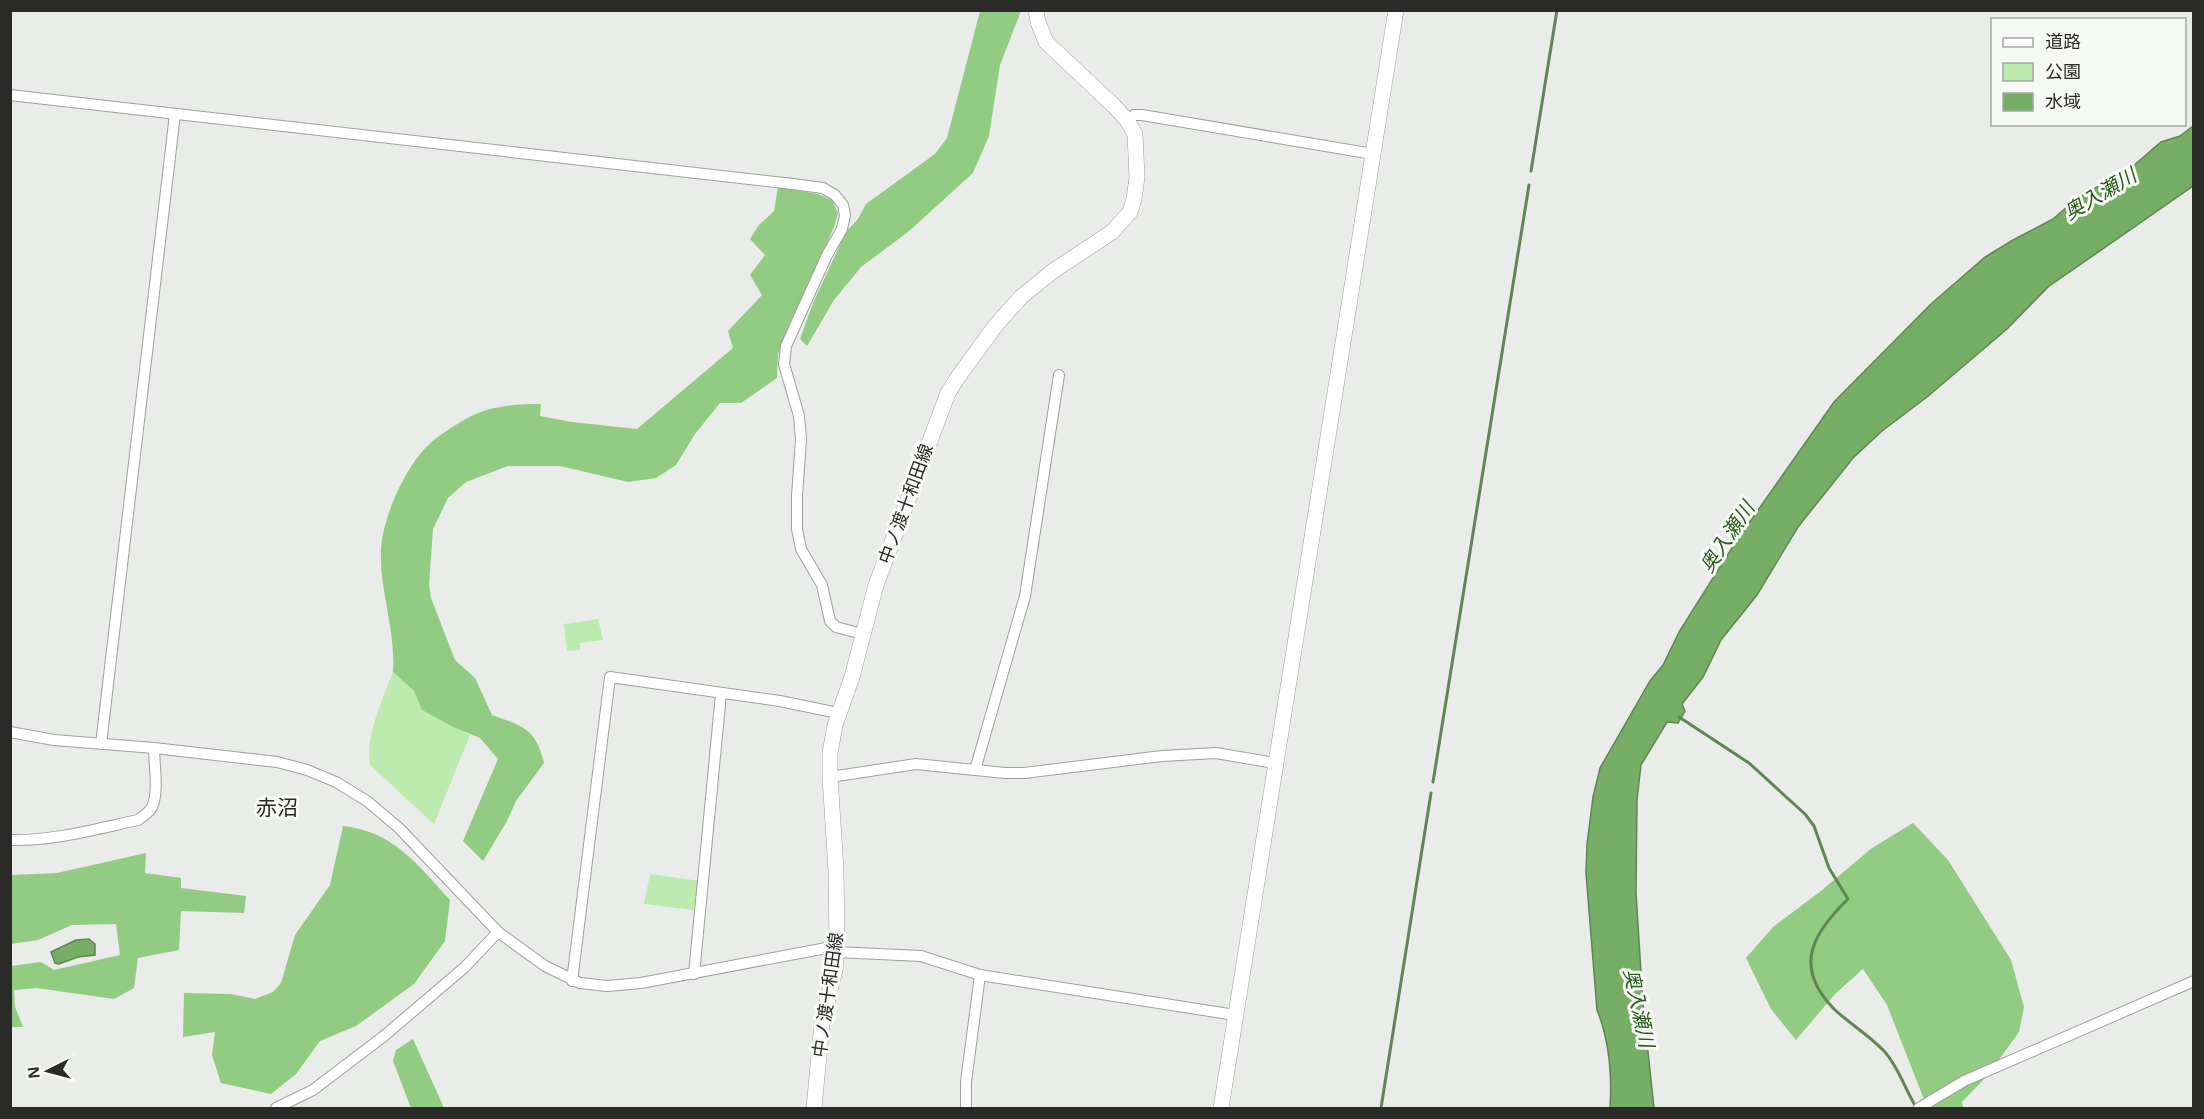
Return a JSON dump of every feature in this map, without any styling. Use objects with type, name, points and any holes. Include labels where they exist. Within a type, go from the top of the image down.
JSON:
[{"type":"main road","name":"中ノ渡十和田線","points":[[814,1108],[822,1023],[835,970],[837,949],[837,891],[830,753],[838,712],[852,677],[876,585],[948,393],[958,377],[996,325],[1022,297],[1053,271],[1112,232],[1130,212],[1137,177],[1135,134],[1126,120],[1046,42],[1036,10]]},
{"type":"main road","points":[[1221,1108],[1395,10]]},
{"type":"street","points":[[10,95],[793,184],[823,188],[835,195],[843,205],[845,215],[842,229],[827,255],[786,346],[784,364],[799,416],[801,439],[797,529],[801,549],[822,585],[830,621],[836,627],[862,634]]},
{"type":"street","points":[[101,744],[175,114]]},
{"type":"street","points":[[1126,120],[1134,115],[1142,115],[1373,154]]},
{"type":"street","points":[[975,770],[1025,596],[1059,375]]},
{"type":"street","points":[[572,981],[610,677],[780,701],[838,712]]},
{"type":"street","points":[[694,974],[721,694]]},
{"type":"street","points":[[10,732],[54,740],[154,748],[277,762],[307,770],[336,782],[367,801],[399,828],[498,932],[545,966],[572,981],[619,986],[837,949],[921,956],[980,975],[1235,1015]]},
{"type":"street","points":[[10,840],[53,838],[138,820],[153,806],[154,748]]},
{"type":"street","points":[[830,777],[916,764],[1024,773],[1162,756],[1216,753],[1274,763]]},
{"type":"street","points":[[276,1108],[313,1090],[384,1036],[465,967],[498,932]]},
{"type":"street","points":[[966,1108],[966,1082],[980,975]]},
{"type":"street","points":[[1919,1108],[1964,1081],[2193,981]]},
{"type":"green space","points":[[598,619],[603,640],[580,643],[580,650],[567,651],[564,624]]},
{"type":"green space","points":[[393,672],[414,691],[422,710],[470,735],[434,824],[370,765],[372,730]]},
{"type":"green space","points":[[650,874],[700,881],[694,910],[644,904]]},
{"type":"shaded area","points":[[980,11],[1021,11],[1000,65],[989,136],[973,173],[908,232],[861,267],[834,300],[807,346],[800,339],[813,303],[846,232],[858,219],[866,204],[935,154],[947,138]]},
{"type":"shaded area","points":[[778,187],[818,194],[832,200],[838,213],[834,227],[778,354],[777,378],[741,403],[720,403],[695,434],[676,465],[656,478],[628,482],[560,466],[508,466],[466,482],[448,498],[433,529],[429,585],[431,598],[455,660],[475,678],[492,715],[520,726],[532,735],[541,751],[544,763],[516,801],[483,861],[463,841],[498,759],[480,738],[453,727],[422,710],[414,691],[393,672],[392,641],[382,580],[381,549],[386,520],[399,489],[415,460],[435,439],[467,418],[493,408],[541,404],[540,416],[637,429],[733,348],[728,331],[762,295],[750,275],[765,255],[750,239],[759,225],[774,211]]},
{"type":"shaded area","points":[[1913,823],[1948,860],[2011,960],[2024,1007],[2019,1032],[1988,1075],[1962,1102],[1963,1108],[1926,1108],[1887,1005],[1863,969],[1835,994],[1796,1040],[1771,1009],[1746,958],[1773,927],[1821,891],[1872,848]]},
{"type":"shaded area","points":[[343,826],[361,829],[390,842],[415,863],[450,900],[445,941],[414,984],[356,1026],[320,1041],[296,1074],[271,1094],[221,1083],[212,1055],[215,1032],[183,1037],[184,993],[231,994],[255,999],[273,992],[281,983],[295,935],[330,885]]},
{"type":"shaded area","points":[[146,853],[145,873],[181,878],[181,888],[246,896],[244,913],[181,911],[179,950],[138,958],[134,988],[114,999],[37,988],[14,990],[15,1007],[23,1027],[11,1027],[11,966],[41,962],[54,970],[120,955],[116,924],[72,925],[38,940],[11,944],[11,875],[57,873]]},
{"type":"shaded area","points":[[413,1039],[444,1108],[411,1108],[393,1061],[396,1050]]},
{"type":"water","name":"奥入瀬川","points":[[2193,126],[2193,186],[2048,287],[2007,329],[1927,397],[1882,431],[1853,458],[1798,527],[1757,595],[1721,640],[1703,677],[1682,704],[1685,711],[1678,723],[1667,722],[1641,765],[1637,800],[1636,892],[1643,1005],[1654,1108],[1610,1108],[1609,1059],[1605,1034],[1597,1010],[1586,873],[1593,797],[1600,768],[1650,681],[1663,665],[1679,632],[1737,540],[1834,402],[1931,304],[1985,257],[2053,219],[2076,199],[2132,167],[2161,142],[2180,136]]},
{"type":"water","points":[[89,939],[95,944],[95,955],[55,963],[51,952],[76,940]]},
{"type":"waterway","points":[[1531,171],[1557,10]]},
{"type":"waterway","points":[[1433,782],[1529,185]]},
{"type":"waterway","points":[[1679,717],[1749,763],[1805,814],[1814,826],[1829,868],[1848,899],[1835,912],[1817,938],[1812,951],[1811,965],[1814,979],[1821,994],[1834,1009],[1889,1057],[1916,1107]]},
{"type":"waterway","points":[[1381,1108],[1431,793]]},
{"type":"district","name":"赤沼","points":[[277,807]]}]
